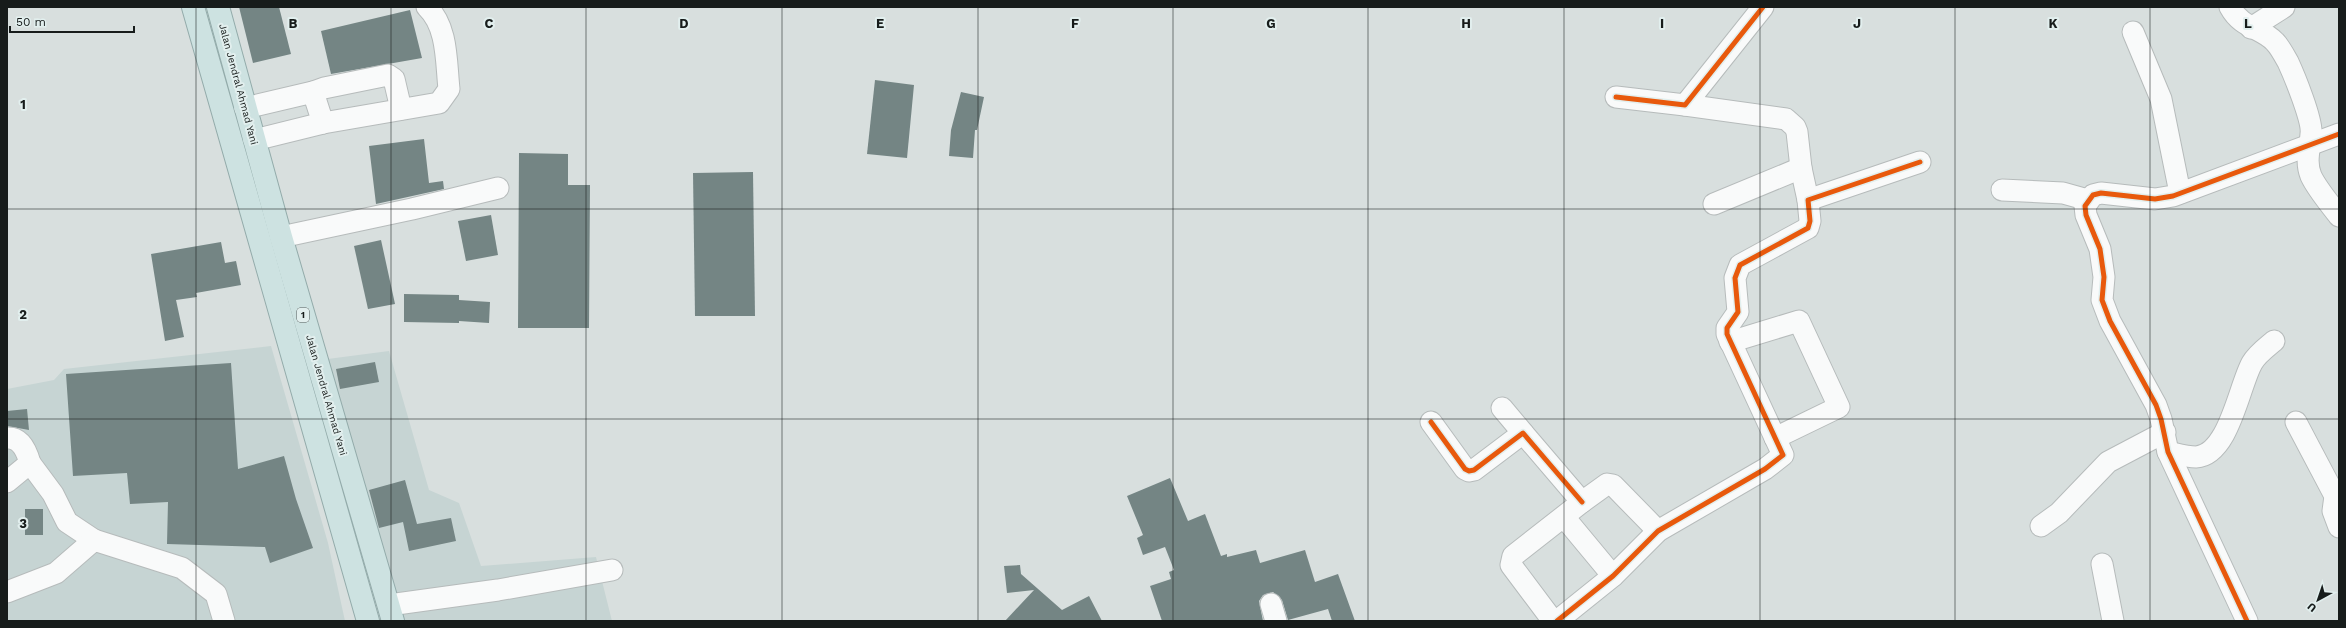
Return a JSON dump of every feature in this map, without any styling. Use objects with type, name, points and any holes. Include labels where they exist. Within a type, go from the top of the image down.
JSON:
[{"type":"highway","name":"1","points":[[193,7],[368,621]]},
{"type":"highway","name":"Jalan Jendral Ahmad Yani","points":[[218,7],[281,238],[391,613]]},
{"type":"street","points":[[254,140],[323,123],[439,103],[448,89],[445,48],[436,16],[427,7]]},
{"type":"street","points":[[1685,105],[1763,7]]},
{"type":"street","points":[[2230,7],[2242,22],[2274,41],[2288,64],[2309,119],[2312,133],[2308,144],[2308,164],[2311,176],[2339,216]]},
{"type":"street","points":[[2251,28],[2284,7]]},
{"type":"street","points":[[2133,32],[2161,99],[2180,193]]},
{"type":"street","points":[[245,108],[324,88],[388,75],[394,80],[401,110]]},
{"type":"street","points":[[313,92],[323,123]]},
{"type":"street","points":[[1557,621],[1613,576],[1658,531],[1776,462],[1783,455],[1730,342],[1727,328],[1738,312],[1735,278],[1740,265],[1808,228],[1810,221],[1808,200],[1801,168],[1797,132],[1795,127],[1786,119],[1616,97]]},
{"type":"street","points":[[2247,621],[2168,452],[2156,406],[2106,310],[2101,291],[2104,277],[2103,262],[2100,249],[2086,215],[2085,206],[2093,195],[2101,193],[2155,199],[2180,193],[2308,144],[2339,134]]},
{"type":"street","points":[[1808,200],[1920,162]]},
{"type":"street","points":[[1714,204],[1801,168]]},
{"type":"street","points":[[281,238],[412,210],[498,188]]},
{"type":"street","points":[[2002,190],[2063,193],[2088,200]]},
{"type":"street","points":[[1730,342],[1799,322],[1839,408],[1775,438]]},
{"type":"street","points":[[2168,452],[2196,457],[2206,454],[2215,446],[2229,424],[2253,361],[2274,341]]},
{"type":"street","points":[[1502,408],[1582,502]]},
{"type":"street","points":[[1431,422],[1465,469],[1469,471],[1474,470],[1523,433]]},
{"type":"street","points":[[2296,422],[2337,495],[2333,511],[2339,527]]},
{"type":"street","points":[[2041,526],[2059,512],[2108,462],[2164,432]]},
{"type":"street","points":[[7,438],[20,442],[26,450],[30,463],[53,494],[68,522],[94,540],[182,568],[216,594],[224,621]]},
{"type":"street","points":[[7,482],[30,463]]},
{"type":"street","points":[[1553,621],[1511,565],[1510,561],[1513,556],[1582,502],[1610,484],[1658,531]]},
{"type":"street","points":[[1564,517],[1613,576]]},
{"type":"street","points":[[7,592],[56,573],[94,540]]},
{"type":"street","points":[[2102,564],[2113,621]]},
{"type":"street","points":[[391,613],[498,590],[612,570]]},
{"type":"shaded area","points":[[271,346],[328,543],[345,621],[7,621],[7,389],[54,380],[64,369]]},
{"type":"shaded area","points":[[389,351],[429,490],[459,503],[481,566],[596,557],[612,621],[400,621],[320,360]]},
{"type":"building","points":[[239,7],[279,7],[291,54],[253,63]]},
{"type":"building","points":[[410,10],[422,58],[331,74],[321,31]]},
{"type":"building","points":[[875,80],[914,85],[907,158],[867,154]]},
{"type":"building","points":[[961,92],[984,97],[977,130],[975,130],[973,158],[949,156],[951,130]]},
{"type":"building","points":[[424,139],[429,183],[443,181],[444,189],[376,204],[369,146]]},
{"type":"building","points":[[519,153],[568,154],[568,185],[590,185],[589,328],[518,328]]},
{"type":"building","points":[[753,172],[755,316],[695,316],[693,173]]},
{"type":"building","points":[[491,215],[498,255],[466,261],[458,221]]},
{"type":"building","points":[[381,240],[395,304],[368,309],[354,246]]},
{"type":"building","points":[[221,242],[225,263],[236,261],[241,285],[196,293],[197,297],[176,300],[184,337],[165,341],[151,254]]},
{"type":"building","points":[[404,294],[459,295],[459,300],[490,302],[489,323],[459,321],[459,323],[404,322]]},
{"type":"building","points":[[375,362],[379,382],[340,389],[336,369]]},
{"type":"building","points":[[231,363],[238,469],[284,456],[296,499],[313,548],[270,563],[265,547],[167,544],[168,502],[130,504],[127,473],[73,476],[66,374]]},
{"type":"building","points":[[27,409],[29,430],[7,426],[7,411]]},
{"type":"building","points":[[1170,478],[1188,521],[1205,514],[1221,556],[1227,554],[1227,557],[1256,550],[1260,563],[1305,550],[1315,582],[1338,574],[1355,621],[1332,621],[1328,609],[1288,620],[1282,600],[1273,592],[1263,595],[1259,601],[1263,621],[1162,621],[1150,586],[1171,579],[1169,572],[1174,570],[1165,547],[1143,555],[1137,538],[1143,535],[1127,496]]},
{"type":"building","points":[[405,480],[417,524],[451,518],[456,541],[409,551],[403,522],[379,528],[369,490]]},
{"type":"building","points":[[25,509],[43,509],[43,535],[25,535]]},
{"type":"building","points":[[1020,565],[1021,574],[1062,610],[1089,596],[1102,621],[1005,621],[1034,590],[1007,593],[1004,566]]},
{"type":"cycle path","points":[[1616,97],[1685,105],[1763,7]]},
{"type":"cycle path","points":[[2247,621],[2168,452],[2161,419],[2156,405],[2110,321],[2102,300],[2104,277],[2100,249],[2086,215],[2085,206],[2093,195],[2101,193],[2155,199],[2173,196],[2339,134]]},
{"type":"cycle path","points":[[1557,621],[1613,576],[1658,531],[1765,469],[1783,455],[1727,334],[1727,328],[1738,312],[1735,278],[1740,265],[1808,228],[1810,221],[1808,200],[1920,162]]},
{"type":"cycle path","points":[[1431,422],[1465,469],[1469,471],[1474,470],[1523,433],[1582,502]]}]
